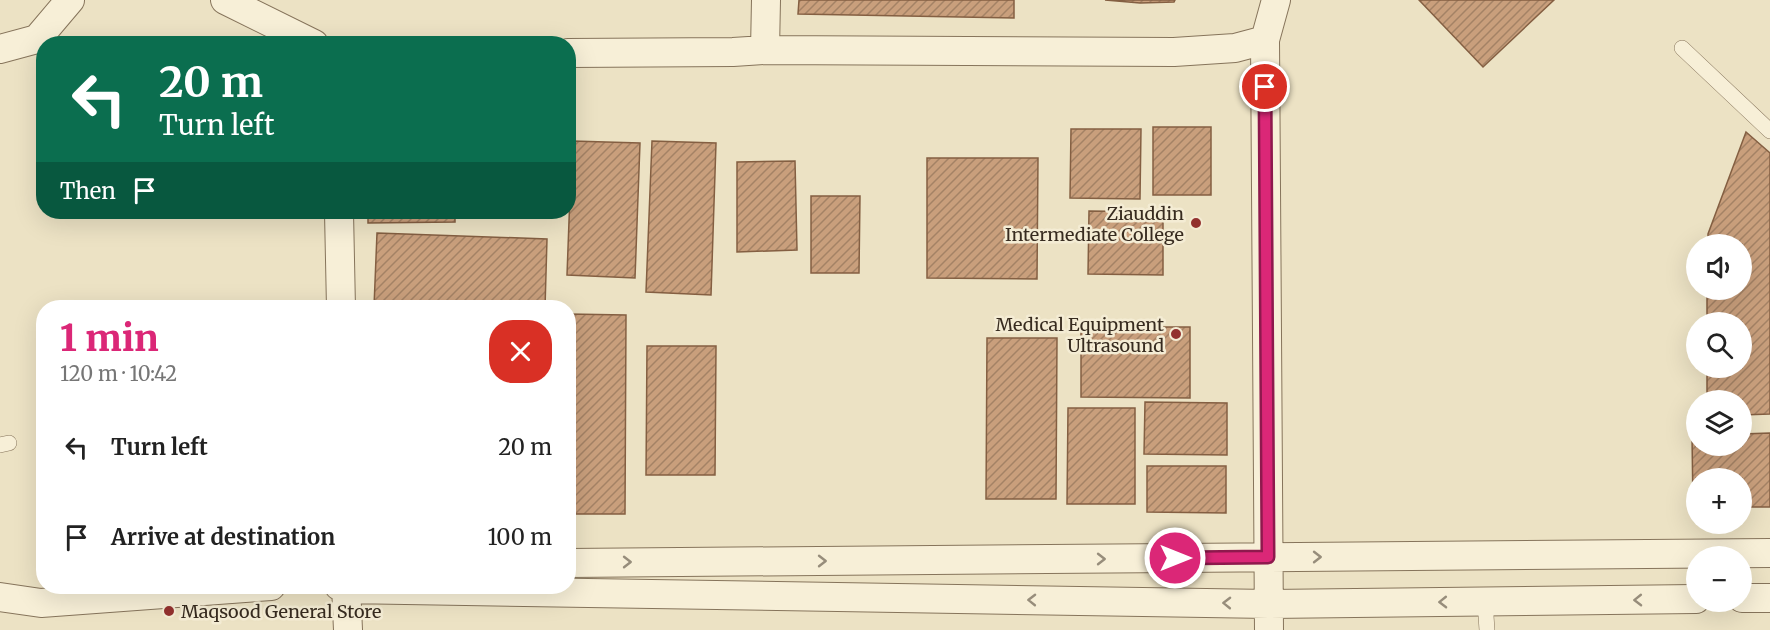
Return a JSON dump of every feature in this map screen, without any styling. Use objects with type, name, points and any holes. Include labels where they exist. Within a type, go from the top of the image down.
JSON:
[{"type":"street","points":[[40,36],[70,0]]},
{"type":"street","points":[[225,0],[298,36]]},
{"type":"street","points":[[765,50],[766,0]]},
{"type":"street","points":[[1269,617],[1265,40],[1276,0]]},
{"type":"street","points":[[0,49],[36,39]]},
{"type":"street","points":[[576,53],[765,50],[1174,52],[1235,48],[1265,40]]},
{"type":"street","points":[[339,219],[341,300]]},
{"type":"street","points":[[576,563],[1770,553]]},
{"type":"street","points":[[0,597],[41,603],[163,594]]},
{"type":"street","points":[[345,594],[348,630]]},
{"type":"street","points":[[560,594],[1269,617],[1485,601],[1686,599]]},
{"type":"street","points":[[1752,598],[1770,598]]},
{"type":"lane","points":[[1682,48],[1770,131]]},
{"type":"lane","points":[[1485,601],[1487,630]]},
{"type":"building","points":[[799,0],[1014,0],[1014,18],[798,14]]},
{"type":"building","points":[[1105,0],[1175,0],[1174,2],[1140,3]]},
{"type":"building","points":[[1419,0],[1554,0],[1483,67]]},
{"type":"building","points":[[1153,127],[1211,127],[1211,195],[1153,195]]},
{"type":"building","points":[[1071,129],[1141,129],[1140,199],[1070,198]]},
{"type":"building","points":[[1746,132],[1770,153],[1770,414],[1752,415],[1752,390],[1707,390],[1707,378],[1752,378],[1752,312],[1707,312],[1707,300],[1752,300],[1752,234],[1708,234]]},
{"type":"building","points":[[576,141],[640,143],[635,278],[567,275],[569,219],[576,219]]},
{"type":"building","points":[[652,141],[716,143],[711,295],[646,292]]},
{"type":"building","points":[[927,158],[1038,158],[1037,279],[927,278]]},
{"type":"building","points":[[795,161],[797,250],[737,252],[737,162]]},
{"type":"building","points":[[811,196],[860,196],[859,273],[811,273]]},
{"type":"building","points":[[1089,211],[1163,212],[1163,275],[1088,274]]},
{"type":"building","points":[[368,219],[455,219],[455,222],[368,223]]},
{"type":"building","points":[[377,233],[547,239],[545,300],[374,300]]},
{"type":"building","points":[[576,314],[626,315],[625,514],[576,514]]},
{"type":"building","points":[[1081,327],[1190,327],[1190,398],[1081,397]]},
{"type":"building","points":[[987,338],[1057,338],[1056,499],[986,499]]},
{"type":"building","points":[[647,346],[716,346],[715,475],[646,475]]},
{"type":"building","points":[[1145,402],[1227,403],[1227,455],[1144,454]]},
{"type":"building","points":[[1068,408],[1135,408],[1135,504],[1067,504]]},
{"type":"building","points":[[1770,433],[1770,507],[1752,507],[1752,468],[1692,468],[1692,456],[1752,456],[1752,434]]},
{"type":"building","points":[[1147,466],[1226,466],[1226,513],[1147,512]]},
{"type":"place","name":"Ziauddin Intermediate College","points":[[1196,223]]},
{"type":"place","name":"Medical Equipment Ultrasound","points":[[1176,334]]},
{"type":"place","name":"Maqsood General Store","points":[[169,611]]},
{"type":"route","points":[[1175,558],[1268,557],[1265,87]]}]
